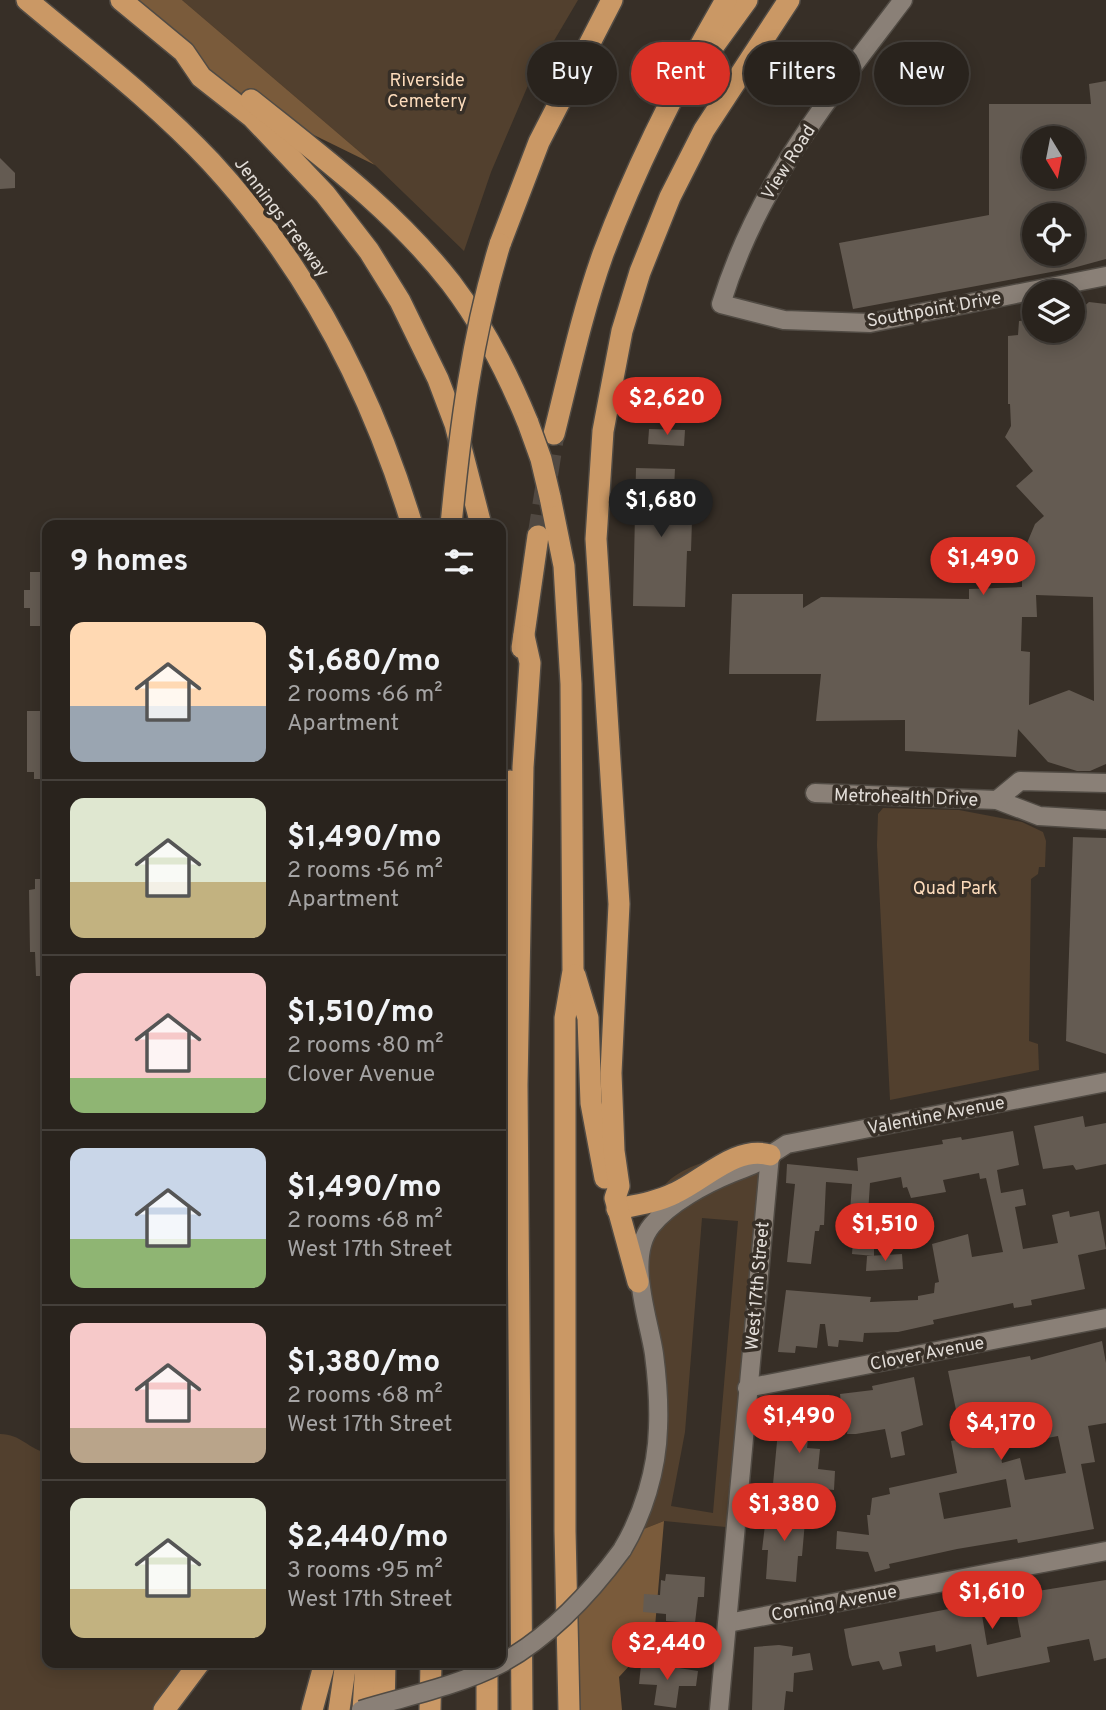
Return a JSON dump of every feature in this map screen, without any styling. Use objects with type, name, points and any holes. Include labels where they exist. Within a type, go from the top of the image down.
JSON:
[{"type":"highway","name":"Jennings Freeway","points":[[27,0],[159,112],[210,162],[296,269],[331,324],[372,407],[410,520]]},
{"type":"highway","points":[[121,0],[184,52],[212,68],[267,112],[378,204],[416,242],[452,284],[482,331],[509,379],[541,459],[565,566],[574,779],[573,971],[565,1018],[565,1531],[569,1710]]},
{"type":"highway","points":[[452,520],[470,373],[485,292],[500,244],[540,142],[593,35],[614,0]]},
{"type":"highway","points":[[554,434],[579,334],[603,254],[659,124],[726,0]]},
{"type":"highway","points":[[659,124],[747,0]]},
{"type":"highway","points":[[616,1204],[619,1186],[614,1151],[611,1073],[619,904],[596,550],[603,431],[622,331],[640,272],[670,197],[718,107],[789,0]]},
{"type":"highway","points":[[184,52],[201,77],[252,117],[325,194],[369,251],[400,301],[438,379],[455,424],[480,520]]},
{"type":"highway","points":[[506,838],[524,635],[538,536]]},
{"type":"highway","points":[[522,1710],[517,1085],[523,767],[530,663],[524,635]]},
{"type":"highway","points":[[573,971],[587,1018],[589,1076],[596,1136],[606,1186],[616,1204],[638,1282]]},
{"type":"highway","points":[[616,1204],[655,1202],[745,1156],[757,1152],[770,1155]]},
{"type":"highway","points":[[164,1710],[196,1668]]},
{"type":"highway","points":[[313,1710],[324,1668]]},
{"type":"highway","points":[[339,1710],[345,1668]]},
{"type":"highway","points":[[362,1710],[366,1668]]},
{"type":"highway","points":[[384,1710],[385,1668]]},
{"type":"highway","points":[[430,1710],[431,1668]]},
{"type":"highway","points":[[487,1668],[487,1710]]},
{"type":"street","name":"View Road","points":[[721,304],[739,252],[790,152],[903,0]]},
{"type":"street","name":"Southpoint Drive","points":[[721,304],[784,320],[870,323],[1106,276]]},
{"type":"street","name":"Metrohealth Drive","points":[[996,800],[1020,781],[1106,783]]},
{"type":"street","name":"Metrohealth Drive","points":[[815,793],[996,800],[1039,816],[1106,820]]},
{"type":"street","name":"Valentine Avenue","points":[[638,1282],[645,1238],[658,1219],[687,1198],[732,1173],[758,1165],[786,1144],[1106,1082]]},
{"type":"street","name":"West 17th Street","points":[[719,1710],[770,1155]]},
{"type":"street","points":[[506,1659],[522,1651],[584,1598],[622,1550],[645,1498],[658,1428],[654,1355],[638,1282]]},
{"type":"street","name":"Clover Avenue","points":[[747,1388],[1106,1318]]},
{"type":"street","name":"Corning Avenue","points":[[728,1623],[1106,1551]]},
{"type":"street","points":[[362,1710],[472,1676],[488,1668]]},
{"type":"green space","name":"Riverside Cemetery","points":[[182,0],[578,0],[553,42],[527,42],[527,88],[491,172],[464,251],[375,165]]},
{"type":"green space","name":"Quad Park","points":[[883,808],[959,810],[1022,822],[1043,832],[1046,841],[1045,867],[1039,867],[1038,874],[1031,879],[1029,1041],[1038,1044],[1039,1070],[890,1100],[877,845],[878,814]]},
{"type":"green space","points":[[770,1147],[736,1528],[664,1521],[631,1534],[650,1476],[649,1231],[656,1199],[664,1186],[689,1168],[723,1157]],"holes":[[[702,1218],[738,1221],[713,1513],[671,1506],[685,1432]]]},
{"type":"green space","points":[[0,1434],[14,1436],[42,1451],[42,1668],[181,1668],[152,1710],[0,1710]]},
{"type":"shaded area","points":[[121,0],[182,0],[375,165],[267,112],[184,52]]},
{"type":"shaded area","points":[[664,1521],[654,1639],[619,1677],[622,1710],[569,1710],[565,1617],[631,1534]]},
{"type":"building","points":[[1106,81],[1106,259],[1085,265],[1085,203],[1022,203],[1022,266],[1080,266],[853,309],[839,243],[989,215],[989,104],[1091,104],[1089,84]]},
{"type":"building","points":[[0,158],[15,173],[15,188],[0,189]]},
{"type":"building","points":[[1089,302],[1106,304],[1106,764],[1090,771],[1077,771],[1048,762],[1018,729],[1016,757],[905,751],[905,720],[816,721],[821,674],[729,674],[732,594],[803,594],[803,608],[821,597],[969,599],[969,589],[1022,587],[1022,555],[1035,524],[1044,516],[1016,486],[1033,471],[1005,437],[1011,426],[1008,404],[1008,336],[1018,335],[1019,321],[1022,321],[1022,343],[1085,343],[1085,306]],"holes":[[[1036,595],[1093,597],[1094,701],[1069,690],[1029,705],[1030,652],[1021,651],[1022,617],[1037,617]]]},
{"type":"building","points":[[649,429],[685,430],[684,446],[648,444]]},
{"type":"building","points":[[636,468],[675,469],[674,489],[693,490],[691,551],[687,551],[685,607],[633,606]]},
{"type":"building","points":[[30,572],[42,572],[42,626],[30,626],[30,608],[24,608],[24,590],[30,590]]},
{"type":"building","points":[[27,711],[42,711],[42,779],[34,779],[34,772],[27,772]]},
{"type":"building","points":[[1073,837],[1106,838],[1106,1054],[1066,1041]]},
{"type":"building","points":[[35,879],[42,879],[42,976],[36,976],[35,952],[30,952],[29,890],[35,889]]},
{"type":"building","points":[[1083,1116],[1085,1127],[1106,1123],[1106,1164],[1076,1170],[1073,1165],[1043,1169],[1034,1126]]},
{"type":"building","points":[[1013,1131],[1019,1165],[997,1170],[1001,1193],[1023,1189],[1026,1205],[1015,1207],[1023,1249],[1058,1243],[1052,1215],[1069,1211],[1070,1217],[1099,1211],[1106,1249],[1078,1255],[1085,1289],[1031,1300],[1032,1305],[1014,1308],[1013,1303],[933,1320],[934,1324],[898,1332],[864,1333],[863,1342],[839,1340],[838,1347],[828,1346],[825,1324],[820,1324],[817,1348],[796,1346],[795,1353],[778,1352],[786,1290],[871,1297],[870,1302],[918,1300],[918,1296],[934,1293],[935,1283],[939,1282],[932,1244],[968,1234],[972,1257],[1003,1252],[986,1178],[980,1179],[979,1173],[943,1180],[946,1192],[911,1198],[907,1187],[903,1188],[901,1177],[870,1183],[867,1229],[874,1229],[874,1256],[852,1254],[854,1226],[849,1226],[852,1184],[826,1182],[824,1225],[820,1225],[819,1231],[815,1231],[811,1264],[787,1262],[795,1184],[786,1183],[787,1164],[858,1171],[857,1158],[943,1144],[942,1140],[961,1137],[962,1140]]},
{"type":"building","points":[[902,1254],[903,1269],[866,1271],[867,1256]]},
{"type":"building","points":[[1102,1341],[1106,1363],[1106,1423],[1088,1426],[1095,1462],[1081,1464],[1094,1529],[1018,1543],[1017,1539],[957,1549],[889,1564],[890,1568],[875,1572],[868,1552],[836,1549],[837,1531],[869,1535],[867,1515],[870,1515],[872,1498],[890,1494],[889,1488],[957,1473],[951,1441],[962,1439],[948,1371],[1030,1356],[1031,1360]],"holes":[[[1018,1403],[1026,1442],[1058,1436],[1066,1473],[1025,1480],[1020,1458],[1002,1463],[992,1409]],[[1006,1479],[1011,1507],[944,1519],[939,1493]]]},
{"type":"building","points":[[914,1377],[923,1425],[901,1432],[905,1455],[891,1458],[885,1429],[847,1434],[848,1426],[838,1428],[836,1415],[842,1414],[840,1394],[873,1390],[872,1386]]},
{"type":"building","points":[[780,1410],[811,1415],[807,1448],[820,1449],[818,1469],[835,1471],[834,1490],[773,1484]]},
{"type":"building","points":[[767,1508],[806,1510],[802,1556],[798,1556],[796,1582],[766,1579],[768,1550],[762,1550]]},
{"type":"building","points":[[666,1574],[705,1577],[704,1597],[698,1597],[695,1623],[666,1621],[666,1614],[643,1612],[644,1594],[660,1595],[661,1580],[665,1581]]},
{"type":"building","points":[[1106,1580],[1106,1658],[1094,1661],[1089,1639],[1047,1647],[1050,1662],[977,1677],[971,1644],[936,1652],[935,1645],[899,1652],[902,1666],[883,1670],[879,1661],[852,1666],[849,1657],[844,1629],[980,1603],[987,1645],[1021,1637],[1013,1595]]},
{"type":"building","points":[[754,1647],[793,1647],[792,1656],[810,1653],[813,1670],[794,1673],[793,1692],[786,1691],[784,1710],[752,1710]]},
{"type":"building","points":[[646,1663],[698,1671],[696,1686],[679,1686],[676,1708],[654,1705],[657,1685],[639,1684],[641,1665]]},
{"type":"tunnel","points":[[538,536],[554,434]]}]
